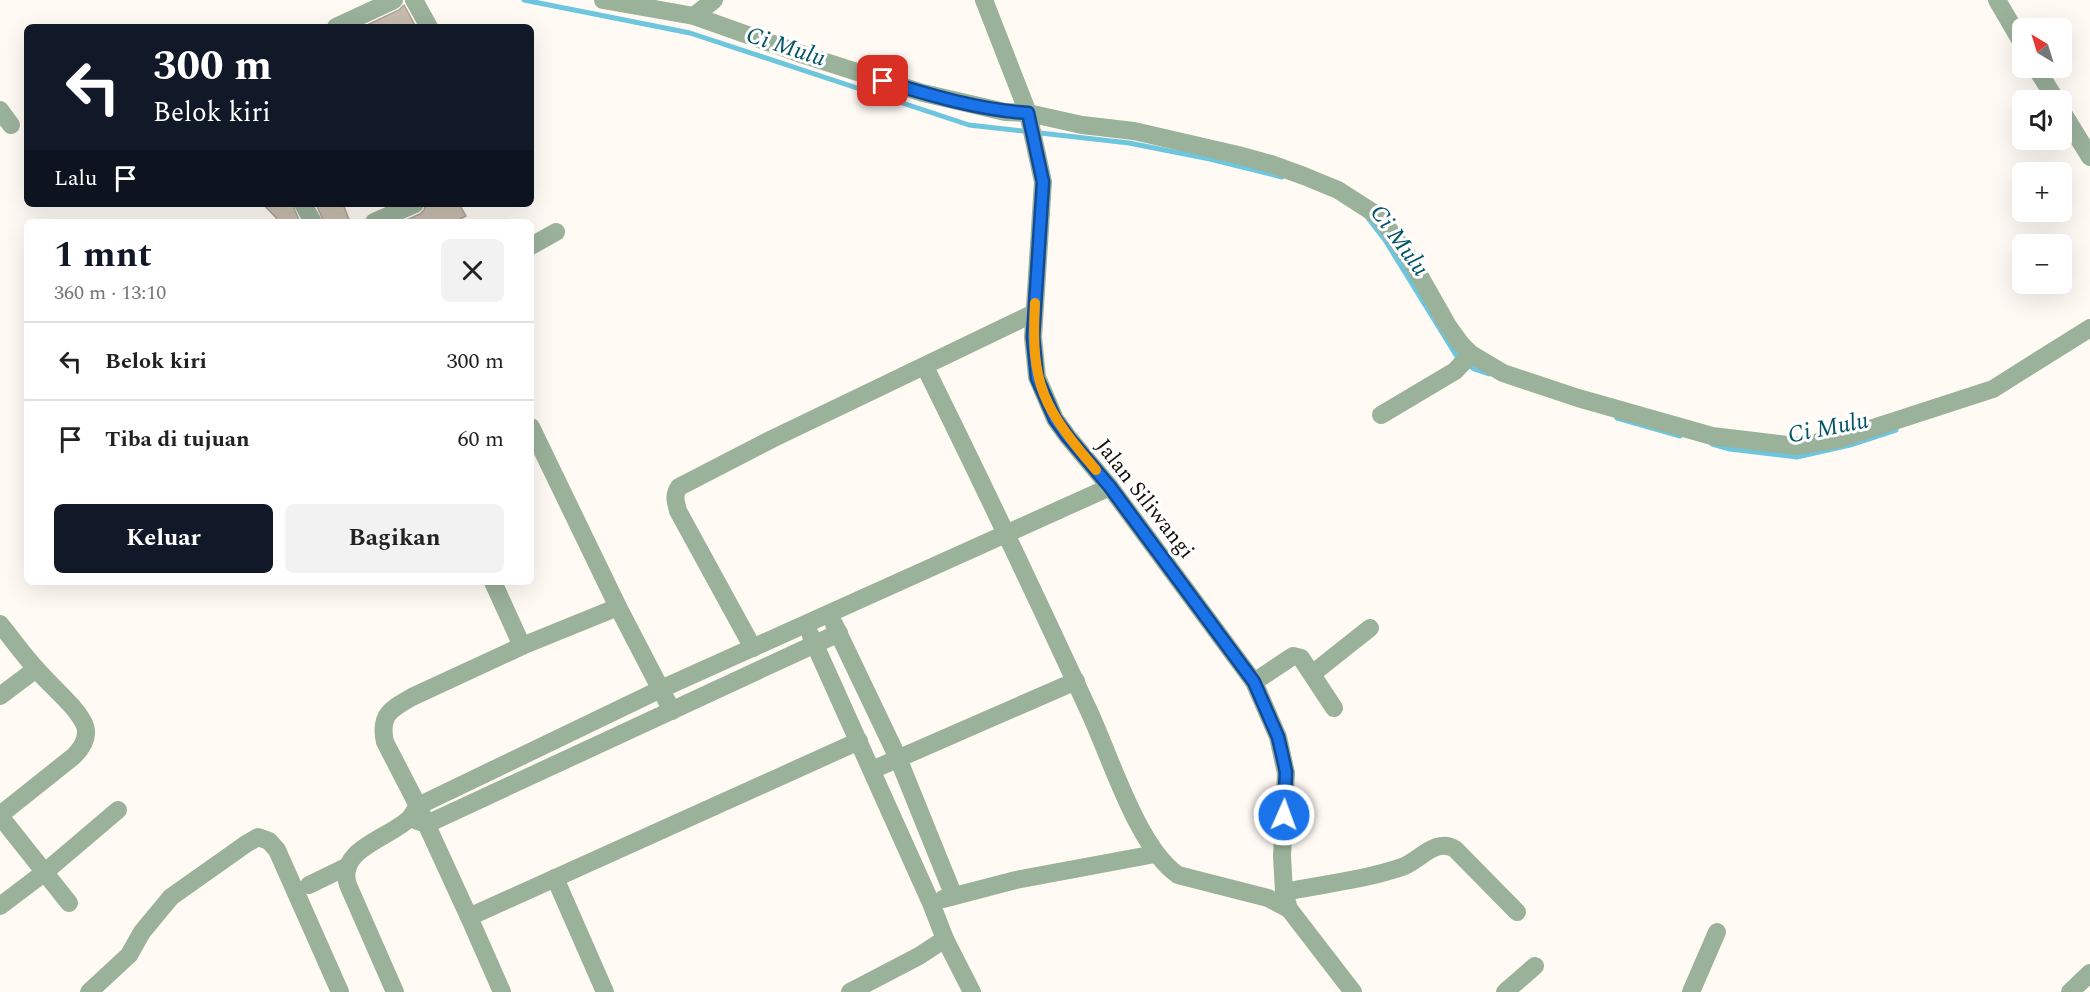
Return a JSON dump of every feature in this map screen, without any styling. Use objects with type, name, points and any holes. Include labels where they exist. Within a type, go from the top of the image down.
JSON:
[{"type":"street","points":[[342,24],[394,0]]},
{"type":"street","points":[[414,0],[427,24]]},
{"type":"street","points":[[603,0],[694,16],[807,56],[923,93],[1005,112],[1028,114],[1082,125],[1119,128],[1238,155],[1271,164],[1338,190],[1380,216],[1410,259],[1448,326],[1471,355],[1503,373],[1635,415],[1712,436],[1796,446],[1839,439],[1983,393],[2090,328]]},
{"type":"street","points":[[694,16],[714,0]]},
{"type":"street","name":"Jalan Siliwangi","points":[[984,0],[1028,114],[1043,182],[1034,313],[1034,356],[1037,378],[1055,419],[1110,487],[1254,682],[1278,737],[1286,772],[1282,856],[1286,901]]},
{"type":"street","points":[[1997,0],[2012,26]]},
{"type":"street","points":[[0,110],[11,125]]},
{"type":"street","points":[[2072,128],[2090,157]]},
{"type":"street","points":[[381,219],[408,207]]},
{"type":"street","points":[[534,244],[556,232]]},
{"type":"street","points":[[753,648],[678,511],[675,499],[679,487],[772,439],[1034,313]]},
{"type":"street","points":[[1381,415],[1455,371],[1471,355]]},
{"type":"street","points":[[925,367],[1076,681],[1137,822],[1155,854],[1166,867],[1178,875],[1286,901],[1402,867],[1436,847],[1445,846],[1455,849],[1516,912]]},
{"type":"street","points":[[534,433],[618,607],[672,711]]},
{"type":"street","points":[[309,885],[346,867],[357,852],[414,812],[559,738],[661,689],[1110,487]]},
{"type":"street","points":[[494,585],[522,646]]},
{"type":"street","points":[[502,992],[427,825],[414,812],[385,742],[382,730],[383,721],[396,707],[412,697],[522,646],[618,607]]},
{"type":"street","points":[[830,614],[898,758],[953,894]]},
{"type":"street","points":[[0,624],[36,669],[70,705],[84,725],[85,739],[82,748],[0,816],[69,903]]},
{"type":"street","points":[[806,625],[945,939],[972,992]]},
{"type":"street","points":[[1312,674],[1370,628]]},
{"type":"street","points":[[427,825],[839,633]]},
{"type":"street","points":[[1254,682],[1293,656],[1301,658],[1334,708]]},
{"type":"street","points":[[0,696],[36,669]]},
{"type":"street","points":[[872,770],[1076,681]]},
{"type":"street","points":[[559,738],[567,760]]},
{"type":"street","points":[[469,916],[859,741]]},
{"type":"street","points":[[0,906],[45,872],[118,810]]},
{"type":"street","points":[[89,992],[129,955],[142,932],[171,897],[258,837],[269,841],[277,850],[340,992]]},
{"type":"street","points":[[931,903],[953,894],[1016,880],[1155,854]]},
{"type":"street","points":[[346,867],[348,885],[395,992]]},
{"type":"street","points":[[555,878],[605,992]]},
{"type":"street","points":[[1286,901],[1353,992]]},
{"type":"street","points":[[1691,992],[1717,932]]},
{"type":"street","points":[[850,992],[919,956],[945,939]]},
{"type":"street","points":[[1505,992],[1535,966]]},
{"type":"street","points":[[2070,992],[2090,973]]},
{"type":"building","points":[[404,5],[414,24],[369,24],[399,10]]},
{"type":"building","points":[[266,207],[293,207],[299,219],[277,219]]},
{"type":"building","points":[[317,207],[344,207],[349,219],[323,219]]},
{"type":"building","points":[[425,207],[461,207],[466,216],[460,219],[409,219],[424,210]]},
{"type":"waterway","name":"Ci Mulu","points":[[524,0],[690,33],[969,125],[1129,143],[1210,159],[1282,177]]},
{"type":"waterway","name":"Ci Mulu","points":[[1368,218],[1385,240],[1456,355],[1474,369],[1489,374]]},
{"type":"waterway","name":"Ci Mulu","points":[[1617,418],[1680,436]]},
{"type":"waterway","name":"Ci Mulu","points":[[1712,444],[1730,449],[1797,457],[1850,445],[1896,430]]},
{"type":"slow traffic","points":[[1035,303],[1033,337],[1037,378],[1055,419],[1096,470]]},
{"type":"route","points":[[883,81],[1005,112],[1028,113],[1043,182],[1033,337],[1037,378],[1055,419],[1110,487],[1254,682],[1278,737],[1282,754],[1286,772],[1284,815]]}]
